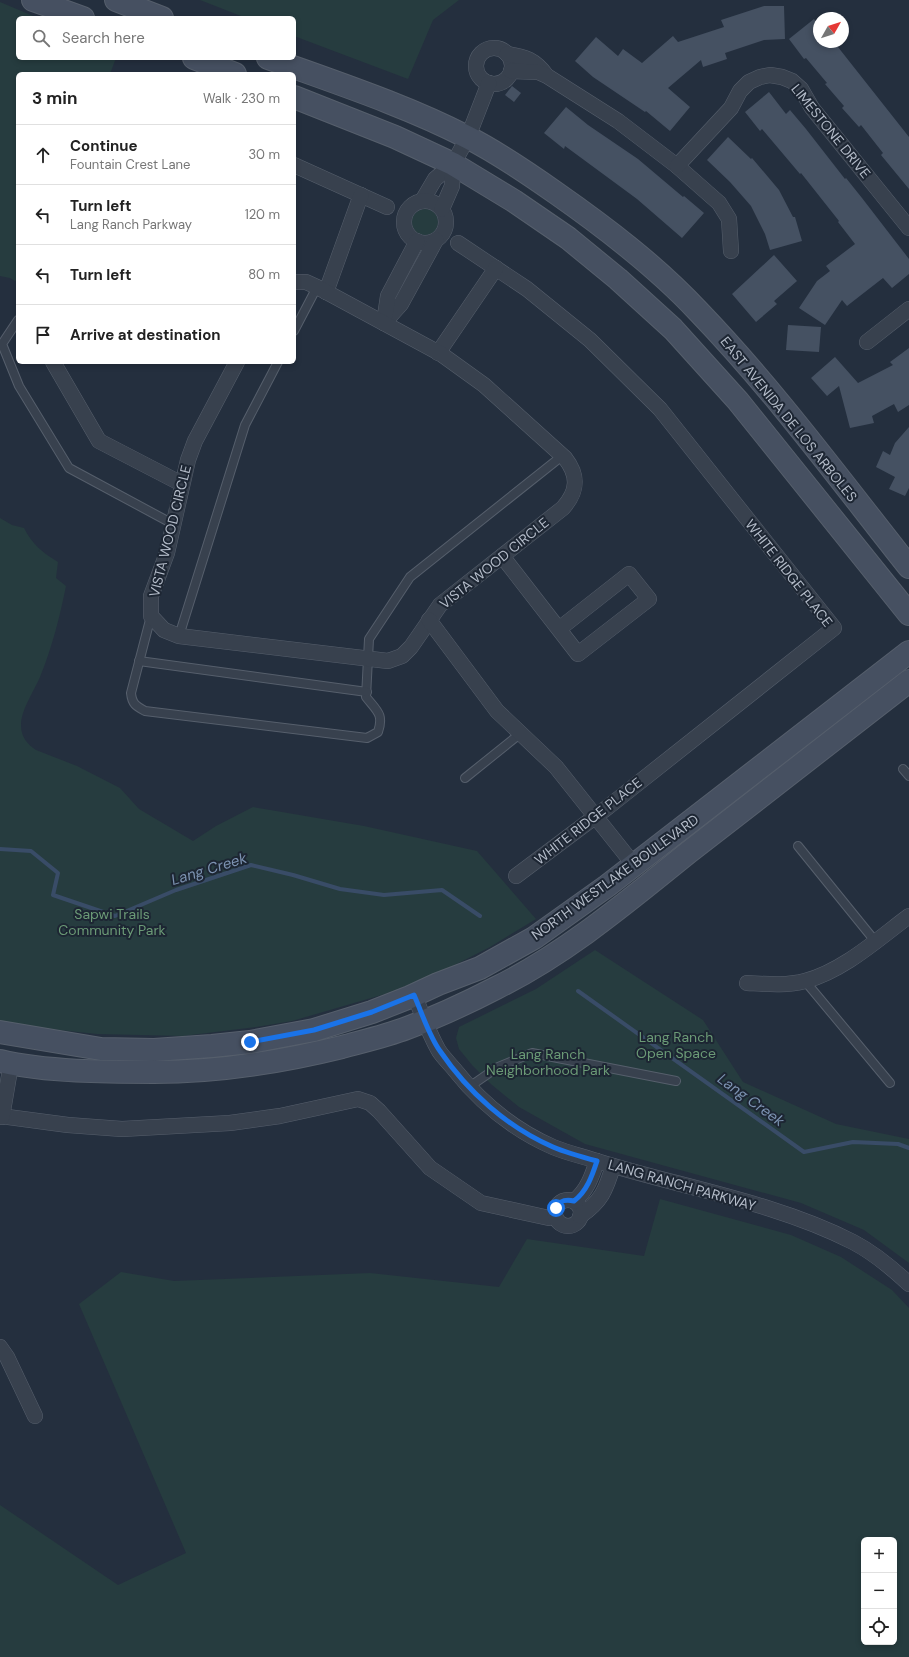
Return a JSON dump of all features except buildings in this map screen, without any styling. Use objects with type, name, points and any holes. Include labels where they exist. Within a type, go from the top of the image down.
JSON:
[{"type":"main road","points":[[33,0],[77,16]]},
{"type":"main road","points":[[116,0],[157,16]]},
{"type":"main road","points":[[199,60],[230,72]]},
{"type":"main road","name":"EAST AVENIDA DE LOS ARBOLES","points":[[273,60],[363,93],[468,137],[534,177],[589,216],[643,259],[697,310],[762,382],[909,567]]},
{"type":"main road","name":"EAST AVENIDA DE LOS ARBOLES","points":[[296,98],[395,137],[453,164],[514,201],[568,238],[618,279],[673,329],[738,401],[909,614]]},
{"type":"main road","name":"NORTH WESTLAKE BOULEVARD","points":[[0,1032],[101,1049],[154,1050],[250,1042],[314,1030],[372,1012],[480,968],[534,938],[634,865],[909,652]]},
{"type":"main road","name":"NORTH WESTLAKE BOULEVARD","points":[[6,1063],[59,1069],[194,1072],[306,1056],[405,1029],[425,1021],[498,987],[555,954],[609,916],[815,753],[909,681]]},
{"type":"street","points":[[507,54],[512,65],[509,76],[500,83],[489,83],[479,76],[476,65],[477,59],[480,54],[491,49],[497,49],[507,54],[516,55],[537,63],[546,76]]},
{"type":"street","points":[[511,71],[538,72],[546,76],[618,121],[677,166],[719,203],[729,219],[731,251]]},
{"type":"street","name":"LIMESTONE DRIVE","points":[[677,166],[732,108],[740,91],[749,82],[760,77],[770,75],[782,77],[792,81],[801,89],[812,108],[909,228]]},
{"type":"street","points":[[422,201],[435,178],[453,164],[468,137],[489,83]]},
{"type":"street","points":[[442,209],[452,186],[453,164]]},
{"type":"street","points":[[296,166],[387,207]]},
{"type":"street","points":[[321,289],[361,195]]},
{"type":"street","points":[[422,201],[433,202],[442,209],[446,221],[446,228],[443,234],[436,240],[428,243],[416,241],[407,232],[404,219],[410,207],[422,201]]},
{"type":"street","points":[[384,324],[402,304],[436,240]]},
{"type":"street","points":[[384,324],[388,296],[416,241]]},
{"type":"street","name":"WHITE RIDGE PLACE","points":[[458,243],[527,288],[590,340],[660,409],[834,628],[595,816],[516,876]]},
{"type":"street","points":[[438,353],[496,268]]},
{"type":"street","name":"VISTA WOOD CIRCLE","points":[[236,364],[195,441],[188,460],[167,553],[151,596],[151,616],[164,630],[179,636],[388,661],[402,656],[440,605],[563,508],[570,500],[575,488],[575,477],[571,467],[562,456],[484,385],[438,353],[321,289],[306,282],[296,282]]},
{"type":"street","points":[[866,342],[909,309]]},
{"type":"street","points":[[54,364],[99,441],[182,484]]},
{"type":"street","points":[[502,556],[578,654],[649,599],[629,574],[559,629]]},
{"type":"street","points":[[429,620],[498,711],[556,767],[634,865]]},
{"type":"street","points":[[747,983],[778,984],[805,981],[826,973],[843,964],[909,916]]},
{"type":"street","name":"LANG RANCH PARKWAY","points":[[414,995],[439,1050],[469,1087],[487,1105],[532,1136],[554,1147],[597,1161],[738,1200],[790,1216],[826,1230],[854,1242],[880,1260],[909,1284]]},
{"type":"street","points":[[6,1063],[1,1117],[68,1125],[122,1129],[230,1123],[280,1116],[358,1099],[370,1103],[379,1111],[430,1168],[481,1203],[549,1218],[555,1216]]},
{"type":"street","points":[[574,1201],[585,1190],[597,1161]]},
{"type":"street","points":[[580,1216],[580,1207],[574,1201],[565,1200],[558,1204],[554,1212],[560,1223],[568,1226],[576,1223],[580,1216],[598,1202],[614,1166]]},
{"type":"street","points":[[0,1347],[7,1357],[35,1416]]},
{"type":"lane","points":[[296,328],[321,289]]},
{"type":"lane","points":[[16,323],[2,344],[19,386],[68,468],[173,524]]},
{"type":"lane","points":[[179,636],[245,425],[277,364]]},
{"type":"lane","points":[[151,616],[131,693],[135,706],[145,711],[368,738],[378,732],[381,722],[380,715],[366,697],[369,639],[410,577],[562,456]]},
{"type":"lane","points":[[139,662],[367,692]]},
{"type":"lane","points":[[465,778],[521,733]]},
{"type":"lane","points":[[903,769],[909,776]]},
{"type":"lane","points":[[798,846],[875,941]]},
{"type":"lane","points":[[805,981],[890,1083]]},
{"type":"lane","points":[[469,1087],[498,1067],[532,1052],[676,1081]]},
{"type":"green space","points":[[200,0],[459,0],[433,20],[408,79],[296,37],[296,16],[241,16]]},
{"type":"green space","points":[[0,2],[33,16],[16,16],[16,60],[115,60],[111,72],[16,72],[16,280],[15,281],[10,278],[0,276]]},
{"type":"green space","points":[[425,209],[434,213],[438,222],[434,231],[425,235],[416,231],[412,222],[416,213]]},
{"type":"green space","name":"Sapwi Trails Community Park","points":[[0,518],[12,525],[24,528],[38,548],[58,562],[56,578],[66,586],[48,655],[40,677],[23,713],[21,729],[23,737],[33,748],[77,766],[120,788],[139,809],[193,841],[216,826],[253,807],[364,826],[477,851],[536,919],[490,947],[441,972],[385,994],[292,1021],[183,1036],[97,1034],[12,1025],[0,1022]]},
{"type":"green space","name":"Lang Ranch Neighborhood Park","points":[[595,950],[703,1020],[743,1082],[836,1124],[909,1139],[909,1263],[864,1230],[801,1203],[585,1144],[519,1107],[492,1085],[472,1065],[459,1049],[456,1038],[459,1027],[536,989]]},
{"type":"green space","points":[[660,1199],[791,1235],[841,1257],[892,1290],[909,1308],[909,1657],[0,1657],[0,1505],[118,1585],[186,1553],[79,1304],[121,1272],[174,1281],[370,1273],[499,1287],[527,1239],[644,1256]]},
{"type":"waterway","name":"Lang Creek","points":[[0,849],[31,851],[58,873],[53,895],[115,916],[176,890],[251,865],[293,875],[340,889],[384,895],[442,890],[480,916]]},
{"type":"waterway","name":"Lang Creek","points":[[578,991],[804,1152],[853,1142],[898,1144],[909,1148]]},
{"type":"route","points":[[250,1042],[314,1030],[372,1012],[414,995],[439,1050],[469,1087],[487,1105],[505,1119],[532,1136],[554,1147],[597,1161],[592,1176],[585,1190],[580,1196],[574,1201],[561,1201],[556,1208]]},
{"type":"park label","name":"Lang Ranch Open Space","points":[[676,1046]]}]
